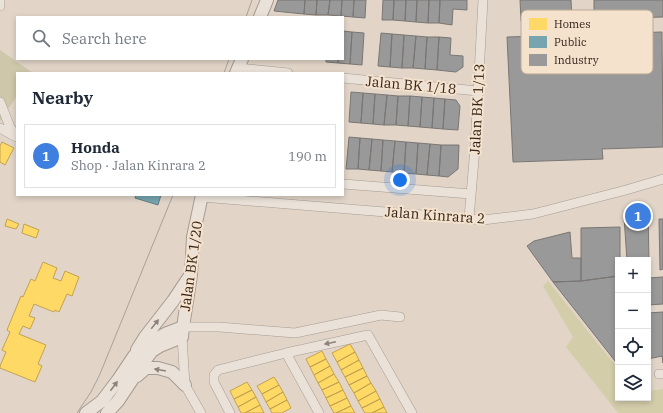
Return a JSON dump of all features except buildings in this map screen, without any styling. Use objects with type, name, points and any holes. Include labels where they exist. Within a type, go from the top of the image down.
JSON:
[{"type":"street","points":[[0,0],[0,6]]},
{"type":"street","points":[[260,16],[266,0]]},
{"type":"street","name":"Jalan BK 1/13","points":[[469,218],[483,0]]},
{"type":"street","points":[[239,67],[280,72]]},
{"type":"street","name":"Jalan BK 1/18","points":[[344,78],[478,91]]},
{"type":"street","points":[[0,102],[10,127],[16,136]]},
{"type":"street","points":[[0,128],[16,136]]},
{"type":"street","name":"Jalan Kinrara 2","points":[[202,196],[483,220],[533,214],[663,179]]},
{"type":"street","points":[[344,184],[471,194]]},
{"type":"street","name":"Jalan BK 1/20","points":[[182,332],[191,275],[193,237],[202,196]]},
{"type":"street","points":[[86,413],[102,401],[118,380],[134,356],[144,337],[173,301],[191,275]]},
{"type":"street","points":[[134,356],[154,340],[167,333],[219,327],[295,333],[382,315],[400,317]]},
{"type":"street","points":[[107,413],[118,401],[152,351],[182,332]]},
{"type":"street","points":[[182,332],[185,385]]},
{"type":"street","points":[[230,413],[214,382],[214,375],[218,370],[368,335],[412,413]]},
{"type":"street","points":[[286,353],[319,413]]},
{"type":"street","points":[[133,379],[146,368],[158,368],[172,372],[185,385],[202,413]]},
{"type":"shaded area","points":[[0,50],[32,72],[16,72],[16,97],[0,121]]},
{"type":"shaded area","points":[[548,281],[615,365],[615,401],[651,401],[651,391],[663,389],[663,413],[618,413],[566,347],[573,337],[543,286]]},
{"type":"tram line","points":[[246,16],[252,0]]},
{"type":"tram line","points":[[224,72],[229,60]]},
{"type":"tram line","points":[[77,413],[91,392],[100,374],[173,196]]},
{"type":"place","name":"Honda","points":[[638,216]]}]
